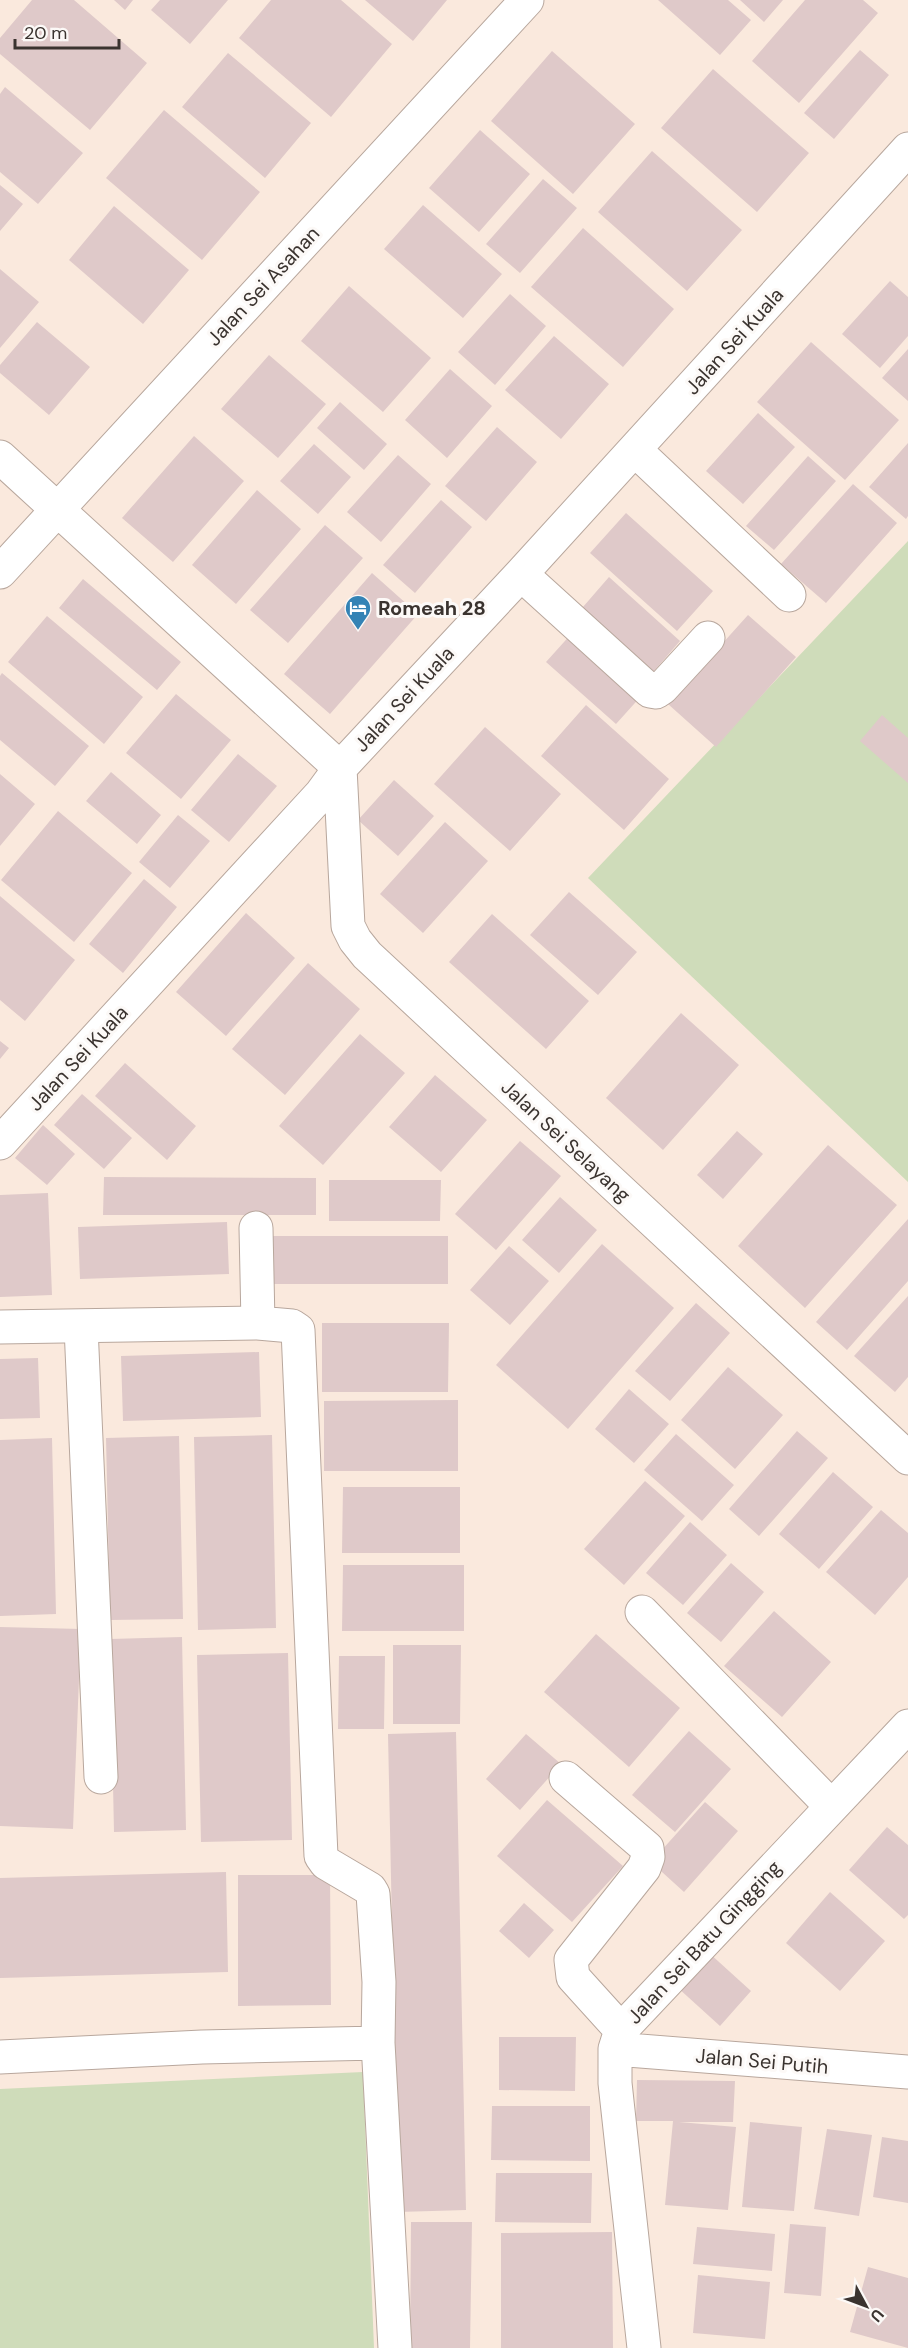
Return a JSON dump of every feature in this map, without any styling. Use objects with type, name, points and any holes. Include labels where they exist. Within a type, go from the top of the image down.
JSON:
[{"type":"street","name":"Jalan Sei Asahan","points":[[0,572],[527,0]]},
{"type":"street","name":"Jalan Sei Kuala","points":[[0,1143],[321,794],[340,768],[521,574],[908,149]]},
{"type":"street","points":[[634,450],[789,595]]},
{"type":"street","points":[[0,457],[340,768]]},
{"type":"street","points":[[521,574],[650,691],[656,692],[662,688],[708,638]]},
{"type":"street","name":"Jalan Sei Selayang","points":[[340,768],[348,926],[355,940],[384,972],[908,1458]]},
{"type":"street","points":[[256,1228],[258,1323]]},
{"type":"street","points":[[0,1328],[258,1323],[292,1326],[298,1330],[321,1856],[326,1863],[370,1889],[373,1894],[379,1982],[378,2043],[395,2348]]},
{"type":"street","points":[[81,1327],[101,1777]]},
{"type":"street","points":[[642,1612],[831,1806]]},
{"type":"street","name":"Jalan Sei Batu Gingging","points":[[618,2040],[831,1806],[908,1726]]},
{"type":"street","points":[[566,1778],[647,1848],[648,1857],[644,1868],[571,1960],[573,1977],[618,2040],[615,2083],[644,2348]]},
{"type":"street","name":"Jalan Sei Putih","points":[[618,2040],[908,2072]]},
{"type":"street","points":[[0,2057],[202,2046],[378,2043]]},
{"type":"green space","points":[[908,541],[908,1182],[588,878]]},
{"type":"green space","points":[[363,2072],[374,2348],[0,2348],[0,2089]]},
{"type":"building","points":[[32,0],[74,0],[147,63],[90,130],[0,54],[0,38]]},
{"type":"building","points":[[114,0],[133,0],[125,10]]},
{"type":"building","points":[[160,0],[228,0],[190,44],[151,10]]},
{"type":"building","points":[[271,0],[341,0],[392,44],[331,117],[239,38]]},
{"type":"building","points":[[365,0],[447,0],[413,41]]},
{"type":"building","points":[[658,0],[728,0],[751,20],[720,55]]},
{"type":"building","points":[[740,0],[783,0],[764,22]]},
{"type":"building","points":[[805,0],[863,0],[878,13],[799,103],[752,61]]},
{"type":"building","points":[[860,50],[889,75],[834,139],[804,113]]},
{"type":"building","points":[[552,51],[635,124],[573,194],[491,121]]},
{"type":"building","points":[[228,53],[311,123],[265,178],[182,107]]},
{"type":"building","points":[[713,69],[809,153],[757,212],[661,128]]},
{"type":"building","points":[[5,87],[83,153],[38,204],[0,172],[0,94]]},
{"type":"building","points":[[164,110],[260,192],[202,260],[106,178]]},
{"type":"building","points":[[480,130],[530,174],[479,232],[429,188]]},
{"type":"building","points":[[652,151],[742,230],[687,291],[598,212]]},
{"type":"building","points":[[543,179],[577,208],[520,273],[486,244]]},
{"type":"building","points":[[0,185],[23,204],[0,231]]},
{"type":"building","points":[[423,205],[502,274],[463,318],[384,249]]},
{"type":"building","points":[[114,206],[189,270],[143,324],[69,260]]},
{"type":"building","points":[[583,228],[674,309],[623,367],[531,287]]},
{"type":"building","points":[[0,269],[39,302],[0,348]]},
{"type":"building","points":[[890,281],[908,297],[908,336],[880,368],[842,334]]},
{"type":"building","points":[[349,286],[431,358],[383,412],[301,341]]},
{"type":"building","points":[[510,294],[546,326],[495,385],[458,352]]},
{"type":"building","points":[[37,322],[90,367],[49,415],[0,373],[0,365]]},
{"type":"building","points":[[554,336],[609,384],[561,439],[505,390]]},
{"type":"building","points":[[811,342],[899,420],[845,480],[757,402]]},
{"type":"building","points":[[908,349],[908,401],[882,378]]},
{"type":"building","points":[[269,355],[326,404],[278,458],[221,409]]},
{"type":"building","points":[[450,369],[492,406],[447,458],[405,420]]},
{"type":"building","points":[[340,402],[387,444],[364,470],[317,428]]},
{"type":"building","points":[[758,413],[795,447],[743,504],[706,471]]},
{"type":"building","points":[[497,427],[537,462],[486,521],[445,486]]},
{"type":"building","points":[[194,436],[244,481],[173,562],[122,518]]},
{"type":"building","points":[[908,443],[908,516],[906,519],[869,487]]},
{"type":"building","points":[[314,444],[351,477],[318,514],[280,481]]},
{"type":"building","points":[[398,455],[431,484],[381,542],[347,512]]},
{"type":"building","points":[[808,456],[836,481],[774,550],[746,526]]},
{"type":"building","points":[[853,484],[897,523],[826,603],[781,564]]},
{"type":"building","points":[[257,490],[301,529],[236,604],[192,565]]},
{"type":"building","points":[[441,500],[472,527],[415,593],[383,565]]},
{"type":"building","points":[[626,513],[713,591],[677,631],[590,553]]},
{"type":"building","points":[[325,525],[363,558],[288,643],[250,610]]},
{"type":"building","points":[[372,573],[418,614],[330,714],[284,674]]},
{"type":"building","points":[[609,577],[680,641],[648,678],[576,615]]},
{"type":"building","points":[[83,579],[181,662],[157,690],[59,608]]},
{"type":"building","points":[[748,615],[796,657],[716,747],[668,704]]},
{"type":"building","points":[[47,616],[143,697],[104,744],[8,662]]},
{"type":"building","points":[[573,632],[643,694],[616,724],[546,662]]},
{"type":"building","points":[[2,673],[89,746],[55,786],[0,740],[0,676]]},
{"type":"building","points":[[176,694],[231,740],[181,799],[126,753]]},
{"type":"building","points":[[586,705],[669,779],[624,830],[541,756]]},
{"type":"building","points":[[882,715],[908,738],[908,783],[860,741]]},
{"type":"building","points":[[485,727],[561,794],[510,851],[434,784]]},
{"type":"building","points":[[238,754],[277,786],[229,842],[191,810]]},
{"type":"building","points":[[111,772],[161,815],[137,844],[86,801]]},
{"type":"building","points":[[0,774],[35,804],[0,846]]},
{"type":"building","points":[[394,780],[434,816],[398,856],[358,820]]},
{"type":"building","points":[[58,811],[132,873],[74,942],[1,880]]},
{"type":"building","points":[[178,815],[210,841],[170,888],[139,862]]},
{"type":"building","points":[[445,822],[488,861],[423,933],[380,894]]},
{"type":"building","points":[[144,879],[177,907],[123,973],[89,944]]},
{"type":"building","points":[[569,892],[637,952],[598,995],[530,935]]},
{"type":"building","points":[[0,896],[75,960],[25,1021],[0,1000]]},
{"type":"building","points":[[246,913],[295,958],[226,1036],[176,992]]},
{"type":"building","points":[[492,914],[589,1001],[546,1049],[449,962]]},
{"type":"building","points":[[308,963],[360,1009],[285,1095],[232,1049]]},
{"type":"building","points":[[681,1013],[739,1065],[663,1150],[606,1098]]},
{"type":"building","points":[[360,1034],[405,1073],[323,1165],[279,1126]]},
{"type":"building","points":[[0,1041],[9,1048],[0,1059]]},
{"type":"building","points":[[125,1063],[196,1126],[167,1160],[95,1096]]},
{"type":"building","points":[[435,1075],[487,1120],[441,1172],[389,1127]]},
{"type":"building","points":[[82,1094],[132,1138],[104,1169],[54,1125]]},
{"type":"building","points":[[43,1125],[75,1154],[47,1185],[15,1158]]},
{"type":"building","points":[[737,1131],[763,1154],[723,1199],[697,1175]]},
{"type":"building","points":[[520,1141],[561,1176],[496,1250],[455,1214]]},
{"type":"building","points":[[828,1145],[897,1205],[805,1308],[738,1246]]},
{"type":"building","points":[[104,1177],[316,1178],[316,1215],[103,1215]]},
{"type":"building","points":[[329,1180],[441,1180],[440,1221],[329,1221]]},
{"type":"building","points":[[48,1193],[52,1295],[0,1297],[0,1195]]},
{"type":"building","points":[[560,1197],[597,1230],[559,1273],[522,1240]]},
{"type":"building","points":[[908,1219],[908,1281],[847,1350],[816,1322]]},
{"type":"building","points":[[227,1222],[229,1274],[80,1279],[78,1227]]},
{"type":"building","points":[[261,1236],[448,1236],[448,1284],[261,1284]]},
{"type":"building","points":[[602,1244],[674,1308],[568,1429],[496,1365]]},
{"type":"building","points":[[509,1246],[549,1281],[510,1325],[470,1290]]},
{"type":"building","points":[[908,1296],[908,1377],[895,1392],[854,1356]]},
{"type":"building","points":[[696,1303],[730,1333],[670,1401],[635,1371]]},
{"type":"building","points":[[322,1323],[449,1323],[448,1392],[322,1392]]},
{"type":"building","points":[[259,1352],[261,1417],[123,1421],[121,1356]]},
{"type":"building","points":[[38,1358],[40,1418],[0,1419],[0,1359]]},
{"type":"building","points":[[728,1367],[783,1415],[735,1469],[681,1420]]},
{"type":"building","points":[[629,1389],[669,1424],[634,1463],[595,1429]]},
{"type":"building","points":[[458,1400],[458,1471],[324,1471],[324,1401]]},
{"type":"building","points":[[797,1431],[828,1458],[759,1536],[729,1509]]},
{"type":"building","points":[[676,1434],[734,1485],[702,1521],[644,1470]]},
{"type":"building","points":[[272,1435],[276,1628],[198,1630],[194,1437]]},
{"type":"building","points":[[179,1436],[183,1619],[110,1620],[106,1438]]},
{"type":"building","points":[[52,1438],[56,1614],[0,1616],[0,1440]]},
{"type":"building","points":[[833,1472],[873,1507],[819,1569],[779,1534]]},
{"type":"building","points":[[645,1481],[685,1516],[624,1585],[584,1549]]},
{"type":"building","points":[[343,1487],[460,1487],[460,1553],[342,1553]]},
{"type":"building","points":[[881,1510],[908,1533],[908,1577],[875,1615],[826,1572]]},
{"type":"building","points":[[690,1522],[727,1555],[683,1605],[646,1573]]},
{"type":"building","points":[[731,1563],[764,1592],[721,1642],[687,1613]]},
{"type":"building","points":[[343,1565],[464,1565],[464,1631],[342,1631]]},
{"type":"building","points":[[774,1611],[831,1662],[782,1717],[724,1666]]},
{"type":"building","points":[[0,1627],[81,1629],[73,1829],[0,1826]]},
{"type":"building","points":[[596,1634],[680,1708],[629,1767],[544,1692]]},
{"type":"building","points":[[182,1637],[186,1830],[114,1832],[110,1639]]},
{"type":"building","points":[[393,1645],[461,1645],[460,1724],[393,1724]]},
{"type":"building","points":[[288,1653],[292,1840],[201,1842],[197,1655]]},
{"type":"building","points":[[339,1656],[385,1656],[384,1729],[338,1729]]},
{"type":"building","points":[[689,1731],[731,1769],[675,1832],[632,1795]]},
{"type":"building","points":[[456,1732],[466,2210],[398,2212],[388,1734]]},
{"type":"building","points":[[526,1734],[561,1764],[520,1810],[486,1779]]},
{"type":"building","points":[[547,1800],[623,1866],[572,1922],[497,1856]]},
{"type":"building","points":[[705,1802],[738,1831],[684,1892],[651,1862]]},
{"type":"building","points":[[887,1827],[908,1845],[908,1915],[904,1919],[849,1870]]},
{"type":"building","points":[[226,1872],[228,1972],[0,1978],[0,1878]]},
{"type":"building","points":[[238,1875],[330,1875],[331,2005],[238,2006]]},
{"type":"building","points":[[830,1892],[885,1941],[840,1991],[786,1943]]},
{"type":"building","points":[[524,1903],[554,1930],[529,1958],[499,1931]]},
{"type":"building","points":[[708,1952],[751,1991],[720,2026],[677,1987]]},
{"type":"building","points":[[499,2037],[576,2037],[575,2091],[499,2090]]},
{"type":"building","points":[[637,2080],[735,2081],[733,2122],[679,2122],[736,2127],[728,2210],[665,2205],[673,2121],[636,2121]]},
{"type":"building","points":[[492,2106],[590,2106],[590,2161],[491,2160]]},
{"type":"building","points":[[750,2122],[802,2127],[794,2211],[742,2207]]},
{"type":"building","points":[[827,2129],[872,2135],[859,2216],[814,2209]]},
{"type":"building","points":[[882,2137],[908,2141],[908,2203],[873,2197]]},
{"type":"building","points":[[496,2173],[592,2173],[591,2223],[495,2222]]},
{"type":"building","points":[[411,2222],[472,2222],[470,2348],[410,2348]]},
{"type":"building","points":[[790,2224],[826,2227],[821,2296],[784,2293]]},
{"type":"building","points":[[697,2227],[775,2234],[772,2271],[693,2264]]},
{"type":"building","points":[[612,2232],[613,2348],[501,2348],[501,2233]]},
{"type":"building","points":[[868,2267],[908,2278],[908,2348],[850,2332]]},
{"type":"building","points":[[698,2275],[770,2282],[765,2339],[693,2333]]},
{"type":"place","name":"Romeah 28","points":[[358,631]]}]
